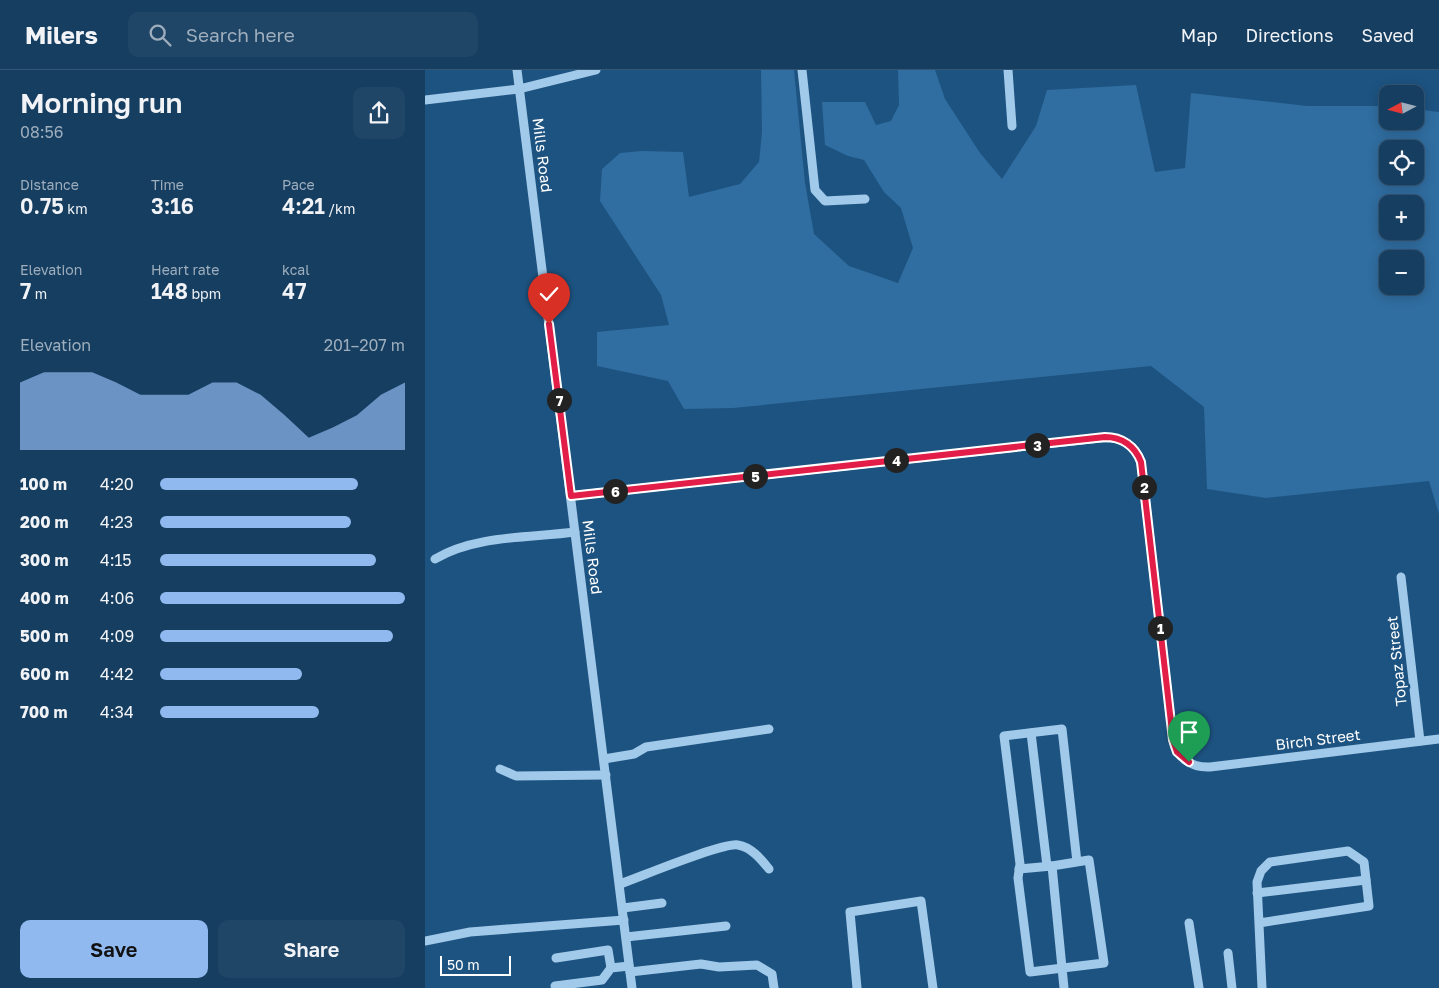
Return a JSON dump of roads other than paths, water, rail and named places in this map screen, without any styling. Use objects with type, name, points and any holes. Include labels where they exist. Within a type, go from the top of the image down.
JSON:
[{"type":"street","name":"Mills Road","points":[[517,70],[632,988]]},
{"type":"street","points":[[425,100],[519,89],[596,70]]},
{"type":"street","points":[[802,70],[815,190],[825,201],[865,199]]},
{"type":"street","points":[[1008,70],[1012,126]]},
{"type":"street","name":"Birch Street","points":[[571,496],[1105,437],[1122,440],[1134,450],[1141,462],[1173,743],[1177,752],[1186,761],[1201,767],[1439,739]]},
{"type":"street","points":[[435,559],[448,551],[466,545],[575,532]]},
{"type":"street","name":"Topaz Street","points":[[1401,577],[1420,741]]},
{"type":"street","points":[[604,759],[634,754],[646,747],[769,729]]},
{"type":"street","points":[[1019,869],[1050,866],[1077,862],[1089,860],[1103,964],[1030,972],[1018,878],[1019,869],[1004,736],[1062,729],[1077,862]]},
{"type":"street","points":[[1031,733],[1050,866],[1064,988]]},
{"type":"street","points":[[500,769],[516,776],[606,775]]},
{"type":"street","points":[[619,884],[698,855],[735,844],[745,847],[755,854],[769,868]]},
{"type":"street","points":[[1259,923],[1369,906],[1364,862],[1348,851],[1270,862],[1258,875],[1257,893],[1262,988]]},
{"type":"street","points":[[1257,893],[1366,880]]},
{"type":"street","points":[[857,988],[850,912],[921,901],[933,988]]},
{"type":"street","points":[[623,908],[662,903]]},
{"type":"street","points":[[425,941],[471,932],[624,920]]},
{"type":"street","points":[[1189,923],[1199,988]]},
{"type":"street","points":[[626,937],[726,926]]},
{"type":"street","points":[[555,986],[602,980],[611,968],[608,950],[556,958]]},
{"type":"street","points":[[1227,952],[1232,988]]},
{"type":"street","points":[[611,968],[630,969],[701,964],[719,967],[757,965],[772,974],[774,988]]}]
